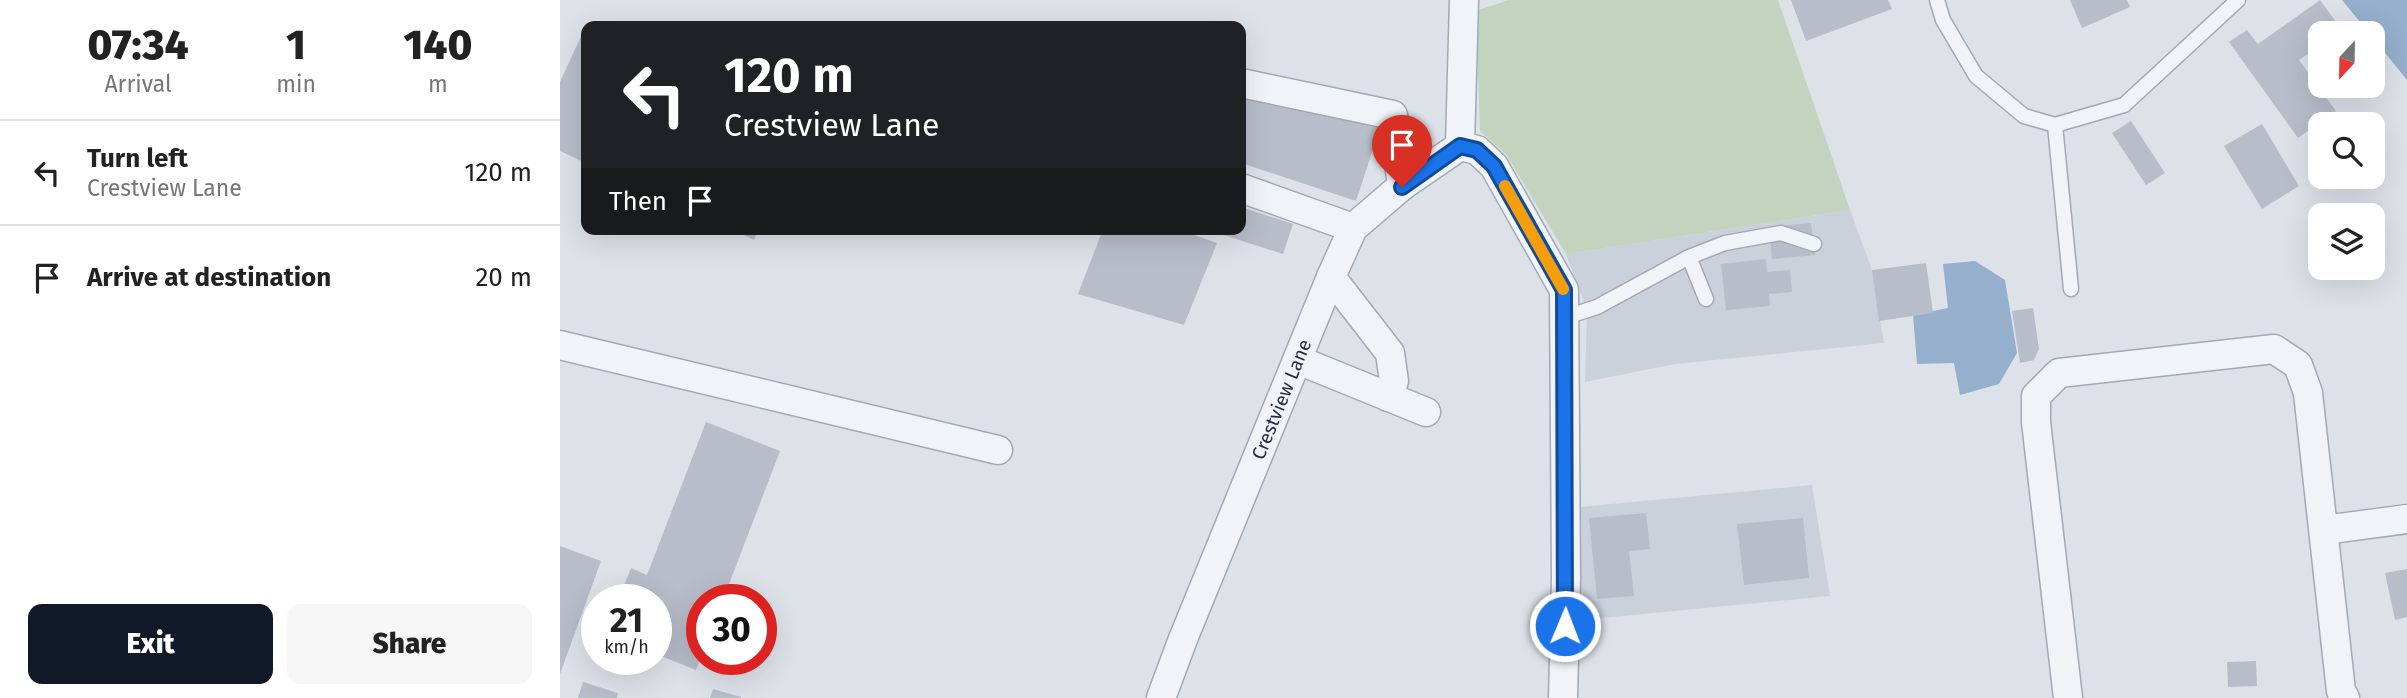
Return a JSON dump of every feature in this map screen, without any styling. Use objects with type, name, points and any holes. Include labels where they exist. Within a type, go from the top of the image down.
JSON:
[{"type":"street","points":[[1464,0],[1460,146],[1477,150],[1494,166],[1564,290],[1566,578],[1563,698]]},
{"type":"street","points":[[1246,84],[1393,116],[1402,187]]},
{"type":"street","name":"Crestview Lane","points":[[1161,698],[1331,276],[1353,228],[1402,187],[1460,146]]},
{"type":"street","points":[[1246,190],[1353,228]]},
{"type":"street","points":[[1331,276],[1390,353],[1394,381],[1388,397]]},
{"type":"street","points":[[560,345],[998,450]]},
{"type":"street","points":[[2068,698],[2036,422],[2036,396],[2059,373],[2274,349],[2298,365],[2308,393],[2342,691],[2345,698]]},
{"type":"street","points":[[1298,360],[1426,412]]},
{"type":"street","points":[[2325,530],[2407,519]]},
{"type":"lane","points":[[1937,0],[1943,20],[1976,76],[2024,116],[2055,125],[2124,105],[2238,0]]},
{"type":"lane","points":[[2055,125],[2071,289]]},
{"type":"lane","points":[[1566,317],[1597,307],[1689,257],[1725,243],[1782,233],[1814,244]]},
{"type":"lane","points":[[1689,257],[1706,299]]},
{"type":"shaded area","points":[[1850,210],[1872,270],[1884,343],[1675,364],[1585,382],[1587,310],[1566,254]]},
{"type":"shaded area","points":[[1812,485],[1830,596],[1581,620],[1580,507]]},
{"type":"green space","points":[[1509,0],[1778,0],[1850,210],[1566,254],[1506,154],[1480,131],[1476,11]]},
{"type":"water","points":[[2342,0],[2407,0],[2407,80],[2385,53],[2385,21],[2359,21]]},
{"type":"water","points":[[1975,261],[2005,280],[2017,353],[1999,384],[1960,395],[1954,363],[1917,364],[1913,315],[1948,308],[1943,264]]},
{"type":"building","points":[[1791,0],[1888,0],[1892,9],[1806,41]]},
{"type":"building","points":[[2070,0],[2127,0],[2130,7],[2082,28]]},
{"type":"building","points":[[2320,0],[2335,21],[2308,21],[2308,54],[2299,60],[2308,72],[2308,98],[2327,98],[2336,111],[2308,112],[2308,131],[2298,138],[2229,42],[2247,30],[2258,44]]},
{"type":"building","points":[[581,36],[581,161],[560,151],[560,82]]},
{"type":"building","points":[[1246,93],[1381,125],[1356,201],[1246,165]]},
{"type":"building","points":[[2131,121],[2165,173],[2146,185],[2112,133]]},
{"type":"building","points":[[2262,124],[2299,186],[2262,209],[2224,146]]},
{"type":"building","points":[[1246,209],[1293,224],[1283,254],[1224,235],[1246,235]]},
{"type":"building","points":[[1811,223],[1815,255],[1772,259],[1769,227]]},
{"type":"building","points":[[744,235],[756,235],[754,240]]},
{"type":"building","points":[[1101,235],[1194,235],[1217,243],[1184,325],[1078,294]]},
{"type":"building","points":[[1766,259],[1767,272],[1790,270],[1792,292],[1769,294],[1770,306],[1726,310],[1721,264]]},
{"type":"building","points":[[1926,263],[1933,313],[1879,321],[1872,270]]},
{"type":"building","points":[[2033,308],[2039,349],[2034,360],[2020,363],[2012,311]]},
{"type":"building","points":[[706,422],[780,451],[729,584],[686,584],[686,666],[672,660],[672,584],[624,584],[631,568],[647,575]]},
{"type":"building","points":[[1646,513],[1650,549],[1629,551],[1634,596],[1597,599],[1589,518]]},
{"type":"building","points":[[1803,518],[1809,578],[1744,585],[1737,524]]},
{"type":"building","points":[[560,546],[601,561],[593,584],[581,584],[581,616],[560,674]]},
{"type":"building","points":[[2407,569],[2407,617],[2395,620],[2385,573]]},
{"type":"building","points":[[2256,661],[2257,686],[2228,687],[2227,662]]},
{"type":"building","points":[[583,682],[618,693],[617,698],[578,698]]},
{"type":"building","points":[[713,689],[741,697],[741,698],[710,698]]},
{"type":"slow traffic","points":[[1505,186],[1563,289]]},
{"type":"route","points":[[1402,187],[1460,146],[1477,150],[1494,166],[1564,290],[1565,626]]}]
